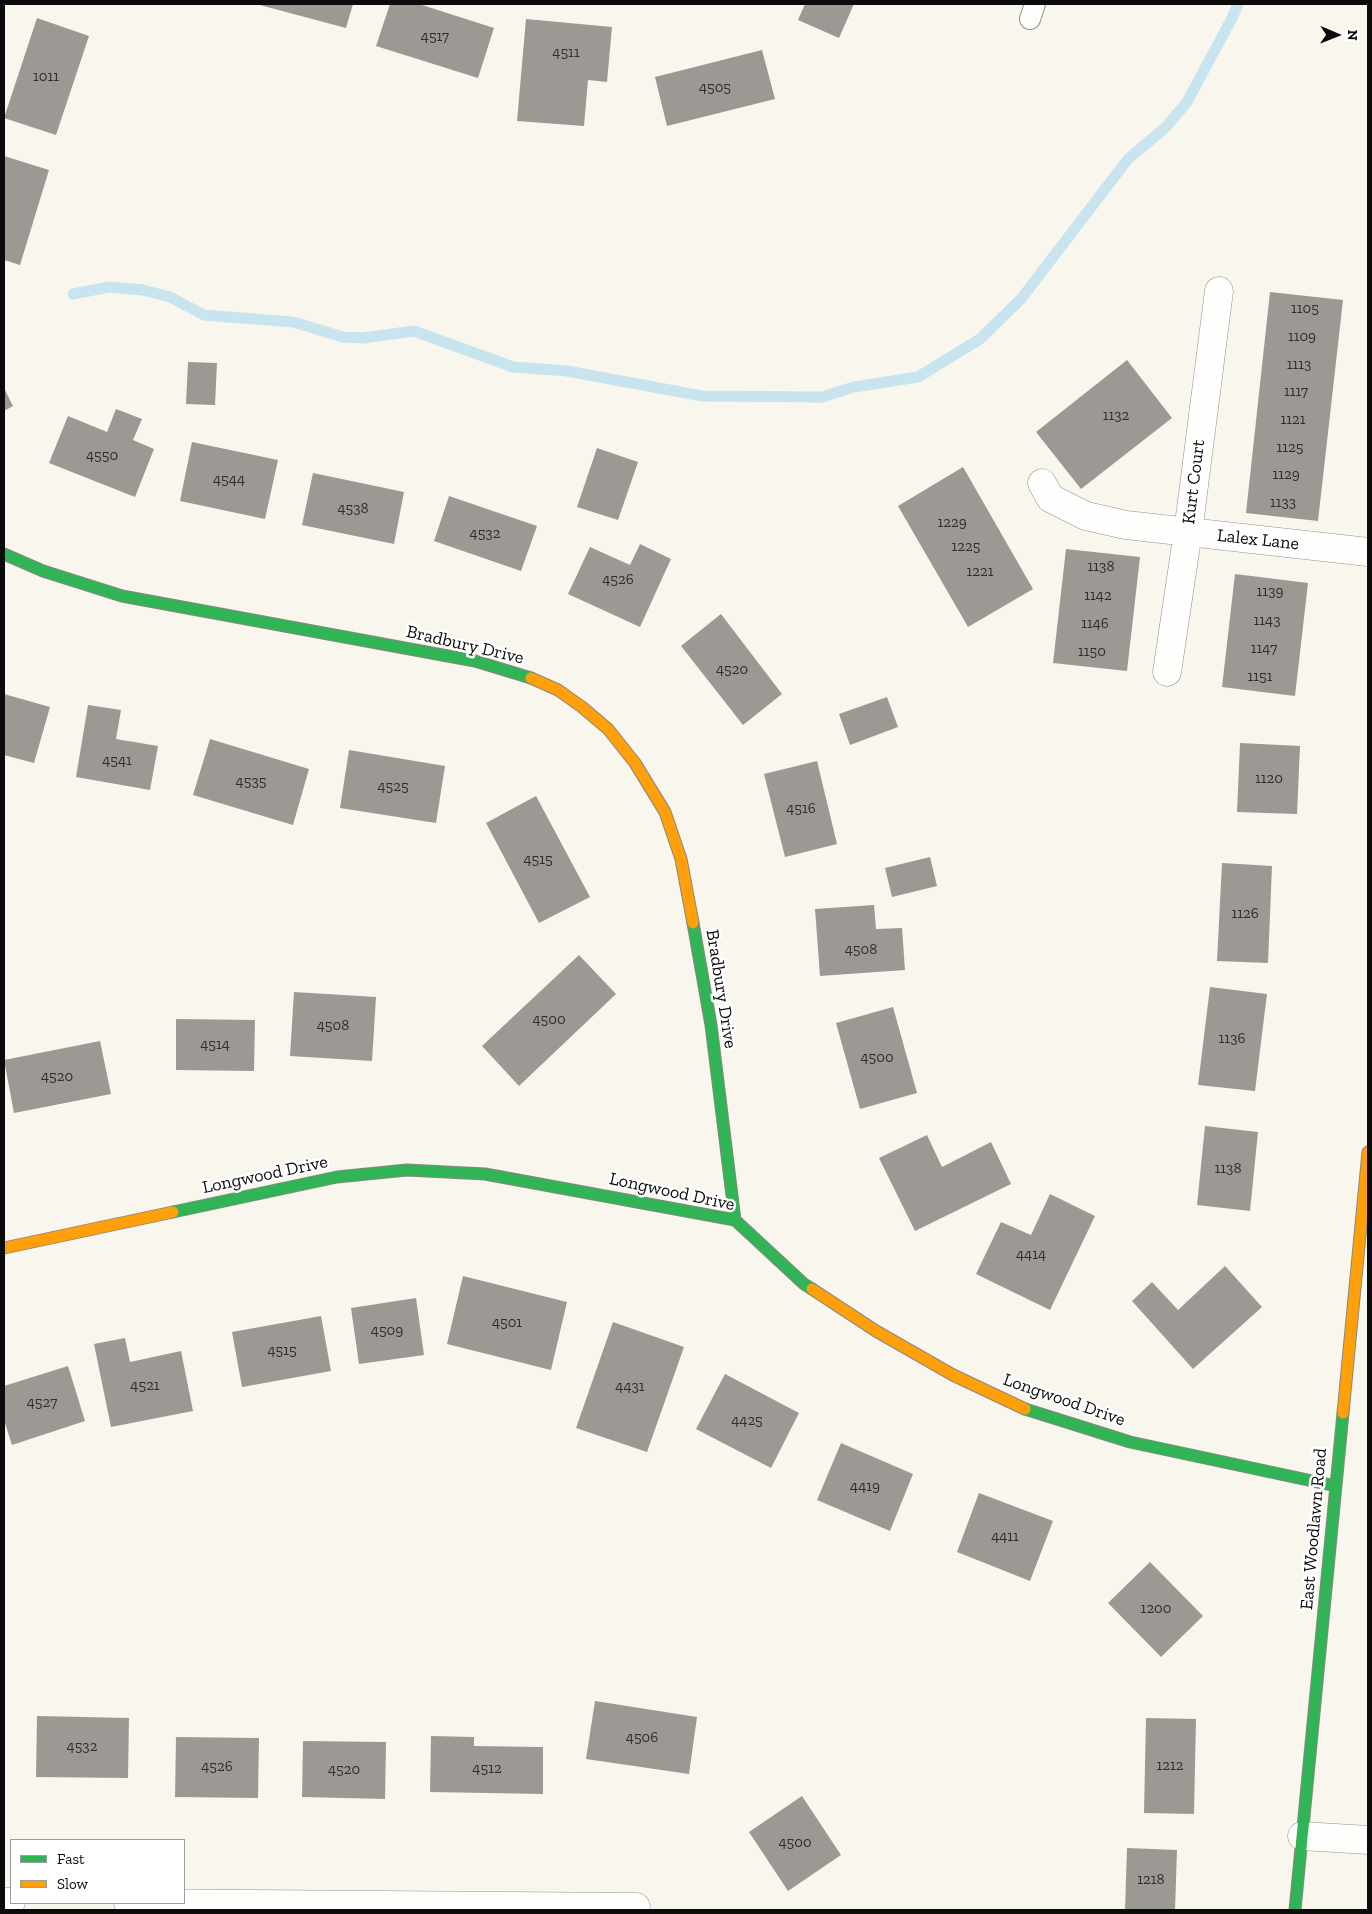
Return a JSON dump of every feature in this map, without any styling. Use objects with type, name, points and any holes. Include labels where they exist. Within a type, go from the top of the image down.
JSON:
[{"type":"street","name":"Kurt Court","points":[[1166,672],[1188,532],[1219,291]]},
{"type":"street","name":"Lalex Lane","points":[[1042,483],[1050,498],[1086,516],[1126,525],[1368,552]]},
{"type":"street","name":"Bradbury Drive","points":[[4,554],[43,572],[122,596],[475,661],[532,678],[558,690],[608,729],[635,763],[666,812],[681,859],[711,1025],[735,1220]]},
{"type":"street","name":"East Woodlawn Road","points":[[1295,1910],[1368,1154]]},
{"type":"street","name":"Longwood Drive","points":[[4,1248],[337,1177],[407,1170],[485,1174],[735,1220],[804,1284],[876,1331],[953,1375],[1022,1408],[1130,1442],[1336,1486]]},
{"type":"street","points":[[1302,1836],[1368,1840]]},
{"type":"street","points":[[185,1903],[636,1907]]},
{"type":"building","points":[[256,4],[353,4],[346,28]]},
{"type":"building","points":[[390,4],[419,4],[494,28],[478,78],[376,46]]},
{"type":"building","points":[[805,4],[854,4],[839,38],[798,20]]},
{"type":"building","points":[[37,18],[89,36],[56,135],[4,118]]},
{"type":"building","points":[[526,19],[612,27],[607,82],[588,80],[584,126],[517,121]]},
{"type":"building","points":[[762,50],[775,99],[667,126],[655,77]]},
{"type":"building","points":[[4,156],[49,170],[20,265],[4,260]]},
{"type":"building","points":[[1270,292],[1343,300],[1318,521],[1246,513]]},
{"type":"building","points":[[1127,360],[1172,418],[1081,489],[1036,432]]},
{"type":"building","points":[[188,362],[217,363],[215,405],[186,404]]},
{"type":"building","points":[[4,388],[13,406],[4,411]]},
{"type":"building","points":[[116,409],[142,419],[133,440],[154,449],[135,497],[49,463],[68,416],[107,432]]},
{"type":"building","points":[[192,442],[278,460],[265,519],[180,501]]},
{"type":"building","points":[[597,448],[638,462],[618,520],[577,507]]},
{"type":"building","points":[[963,467],[1033,589],[968,627],[898,506]]},
{"type":"building","points":[[313,473],[404,492],[394,544],[302,525]]},
{"type":"building","points":[[449,496],[537,526],[521,571],[434,541]]},
{"type":"building","points":[[640,544],[671,559],[640,627],[568,594],[590,547],[630,565]]},
{"type":"building","points":[[1066,549],[1140,557],[1127,671],[1053,663]]},
{"type":"building","points":[[1235,574],[1308,583],[1295,696],[1222,687]]},
{"type":"building","points":[[721,614],[782,694],[743,725],[681,646]]},
{"type":"building","points":[[4,694],[50,707],[34,763],[4,755]]},
{"type":"building","points":[[887,697],[898,727],[850,745],[839,714]]},
{"type":"building","points":[[88,705],[121,710],[116,739],[158,746],[150,790],[76,777]]},
{"type":"building","points":[[210,739],[309,769],[293,825],[193,795]]},
{"type":"building","points":[[1240,743],[1300,746],[1297,814],[1237,812]]},
{"type":"building","points":[[349,750],[445,766],[436,823],[340,808]]},
{"type":"building","points":[[817,761],[837,844],[785,857],[764,774]]},
{"type":"building","points":[[536,796],[590,897],[539,923],[486,823]]},
{"type":"building","points":[[930,857],[937,886],[892,897],[885,868]]},
{"type":"building","points":[[1222,863],[1272,866],[1268,963],[1217,961]]},
{"type":"building","points":[[874,905],[876,929],[902,928],[905,970],[820,976],[815,909]]},
{"type":"building","points":[[579,955],[616,994],[519,1086],[482,1046]]},
{"type":"building","points":[[1210,987],[1267,994],[1255,1091],[1198,1085]]},
{"type":"building","points":[[294,992],[376,997],[372,1061],[290,1056]]},
{"type":"building","points":[[893,1007],[917,1093],[860,1109],[836,1023]]},
{"type":"building","points":[[176,1019],[255,1020],[254,1071],[176,1070]]},
{"type":"building","points":[[100,1041],[111,1094],[14,1113],[4,1060]]},
{"type":"building","points":[[1205,1126],[1258,1132],[1250,1211],[1197,1205]]},
{"type":"building","points":[[927,1135],[942,1167],[991,1142],[1011,1184],[915,1231],[879,1158]]},
{"type":"building","points":[[1050,1194],[1095,1216],[1050,1310],[976,1274],[1001,1222],[1031,1235]]},
{"type":"building","points":[[1225,1266],[1262,1307],[1193,1369],[1132,1301],[1152,1282],[1178,1310]]},
{"type":"building","points":[[463,1276],[567,1302],[551,1370],[447,1344]]},
{"type":"building","points":[[416,1298],[424,1355],[359,1364],[351,1308]]},
{"type":"building","points":[[321,1316],[331,1371],[242,1387],[232,1332]]},
{"type":"building","points":[[613,1322],[684,1347],[647,1452],[576,1428]]},
{"type":"building","points":[[125,1338],[130,1362],[181,1351],[193,1411],[111,1427],[94,1344]]},
{"type":"building","points":[[68,1366],[85,1421],[12,1445],[4,1420],[4,1386]]},
{"type":"building","points":[[725,1374],[799,1413],[771,1468],[696,1429]]},
{"type":"building","points":[[841,1443],[913,1474],[890,1531],[817,1500]]},
{"type":"building","points":[[979,1493],[1053,1521],[1030,1581],[957,1552]]},
{"type":"building","points":[[1150,1562],[1203,1616],[1161,1657],[1108,1603]]},
{"type":"building","points":[[595,1701],[697,1717],[689,1774],[586,1759]]},
{"type":"building","points":[[37,1716],[129,1718],[128,1778],[36,1777]]},
{"type":"building","points":[[1146,1718],[1196,1719],[1194,1814],[1144,1813]]},
{"type":"building","points":[[431,1736],[474,1737],[474,1746],[543,1747],[543,1794],[430,1792]]},
{"type":"building","points":[[176,1737],[259,1738],[258,1798],[175,1797]]},
{"type":"building","points":[[303,1741],[386,1742],[385,1799],[302,1797]]},
{"type":"building","points":[[802,1796],[841,1855],[788,1891],[749,1832]]},
{"type":"building","points":[[1127,1848],[1177,1850],[1175,1910],[1125,1910]]},
{"type":"waterway","points":[[73,294],[109,287],[143,290],[170,297],[204,315],[293,322],[343,337],[363,338],[414,331],[513,367],[567,371],[702,396],[822,397],[854,387],[918,377],[980,339],[1021,299],[1128,159],[1165,128],[1187,102],[1238,4]]},
{"type":"traffic: fast","points":[[4,554],[43,571],[122,596],[475,661],[531,678]]},
{"type":"traffic: fast","points":[[693,923],[711,1025],[735,1220]]},
{"type":"traffic: fast","points":[[173,1212],[337,1177],[407,1170],[485,1174],[735,1220],[804,1284],[812,1289]]},
{"type":"traffic: fast","points":[[1025,1409],[1130,1442],[1336,1486]]},
{"type":"traffic: fast","points":[[1295,1910],[1343,1413]]},
{"type":"traffic: slow","points":[[531,678],[558,690],[582,707],[608,729],[635,763],[665,812],[681,859],[693,923]]},
{"type":"traffic: slow","points":[[1343,1413],[1368,1152]]},
{"type":"traffic: slow","points":[[4,1248],[173,1212]]},
{"type":"traffic: slow","points":[[812,1289],[876,1331],[953,1375],[1025,1409]]}]
